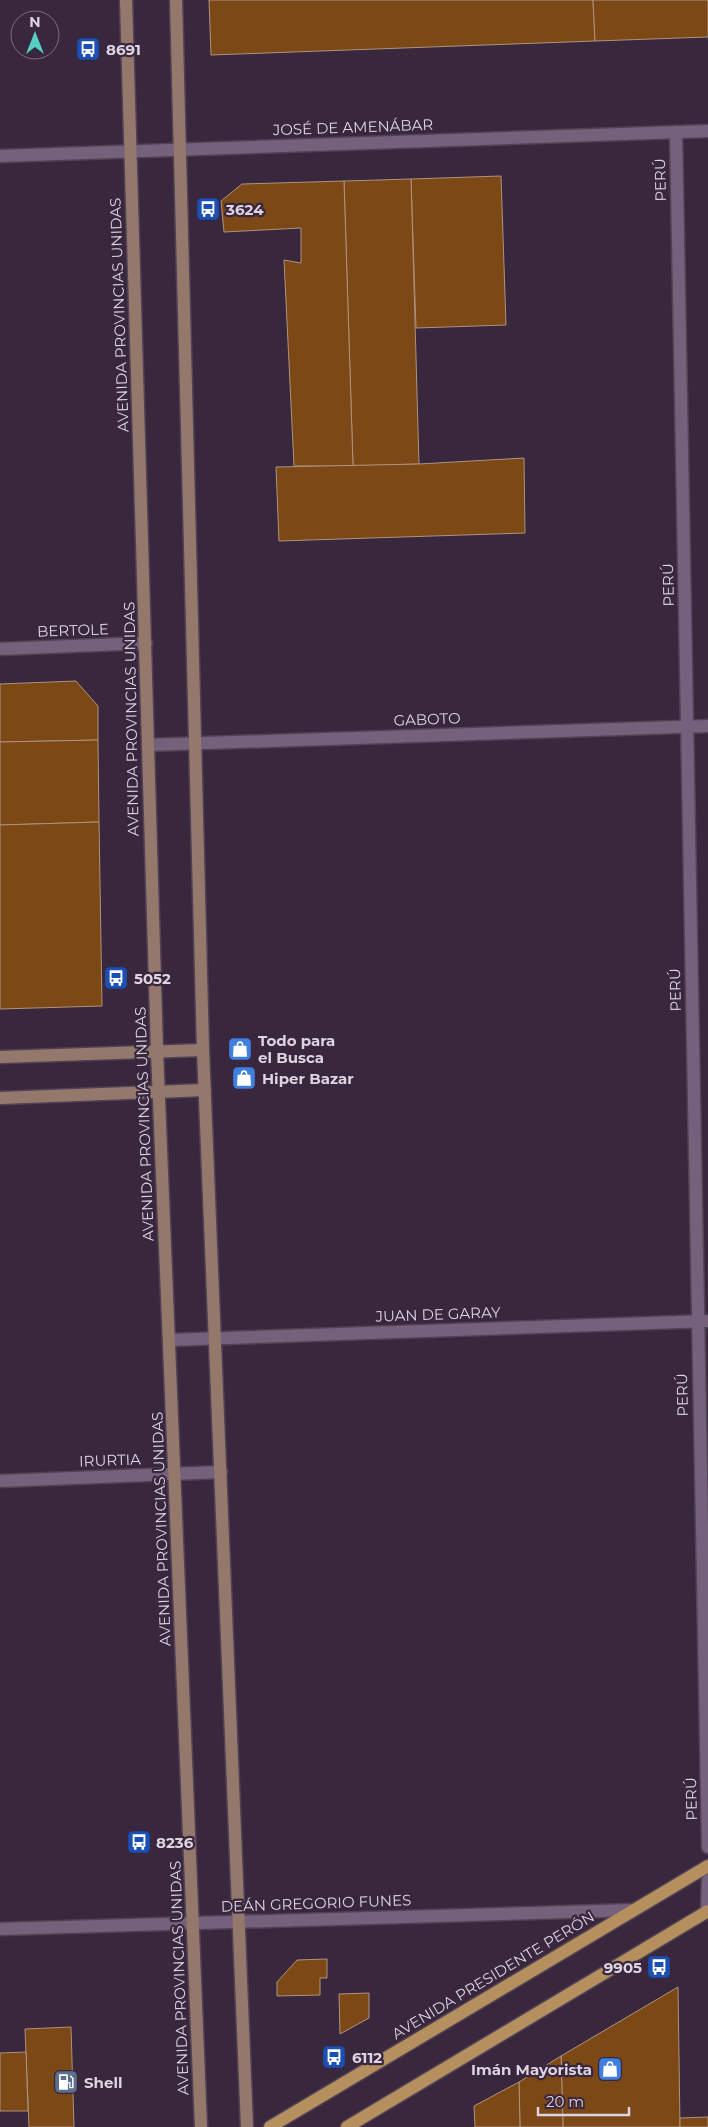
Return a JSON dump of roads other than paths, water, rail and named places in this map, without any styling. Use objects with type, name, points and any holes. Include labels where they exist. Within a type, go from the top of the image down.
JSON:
[{"type":"main road","name":"AVENIDA PROVINCIAS UNIDAS","points":[[126,0],[158,1092],[201,2127]]},
{"type":"main road","points":[[176,0],[203,1050],[240,1922],[246,2127]]},
{"type":"main road","points":[[0,1057],[203,1050]]},
{"type":"main road","points":[[0,1098],[205,1090]]},
{"type":"main road","name":"AVENIDA PRESIDENTE PERÓN","points":[[270,2127],[708,1866]]},
{"type":"main road","points":[[347,2127],[708,1911]]},
{"type":"street","name":"JOSÉ DE AMENÁBAR","points":[[0,156],[708,131]]},
{"type":"street","name":"PERÚ","points":[[676,132],[687,727],[702,1321],[708,1847]]},
{"type":"street","name":"BERTOLE","points":[[0,649],[146,643]]},
{"type":"street","name":"GABOTO","points":[[148,745],[708,726]]},
{"type":"street","name":"JUAN DE GARAY","points":[[169,1340],[702,1321]]},
{"type":"street","name":"IRURTIA","points":[[0,1481],[221,1472]]},
{"type":"street","points":[[708,1880],[708,1911]]},
{"type":"street","name":"DEÁN GREGORIO FUNES","points":[[0,1929],[634,1910]]},
{"type":"place","name":"8691","points":[[88,49]]},
{"type":"place","name":"3624","points":[[208,209]]},
{"type":"place","name":"5052","points":[[116,978]]},
{"type":"place","name":"Todo para el Busca","points":[[240,1049]]},
{"type":"place","name":"Hiper Bazar","points":[[244,1078]]},
{"type":"place","name":"8236","points":[[139,1842]]},
{"type":"place","name":"9905","points":[[659,1967]]},
{"type":"place","name":"6112","points":[[334,2057]]},
{"type":"place","name":"Imán Mayorista","points":[[610,2069]]},
{"type":"place","name":"Shell","points":[[66,2082]]}]
